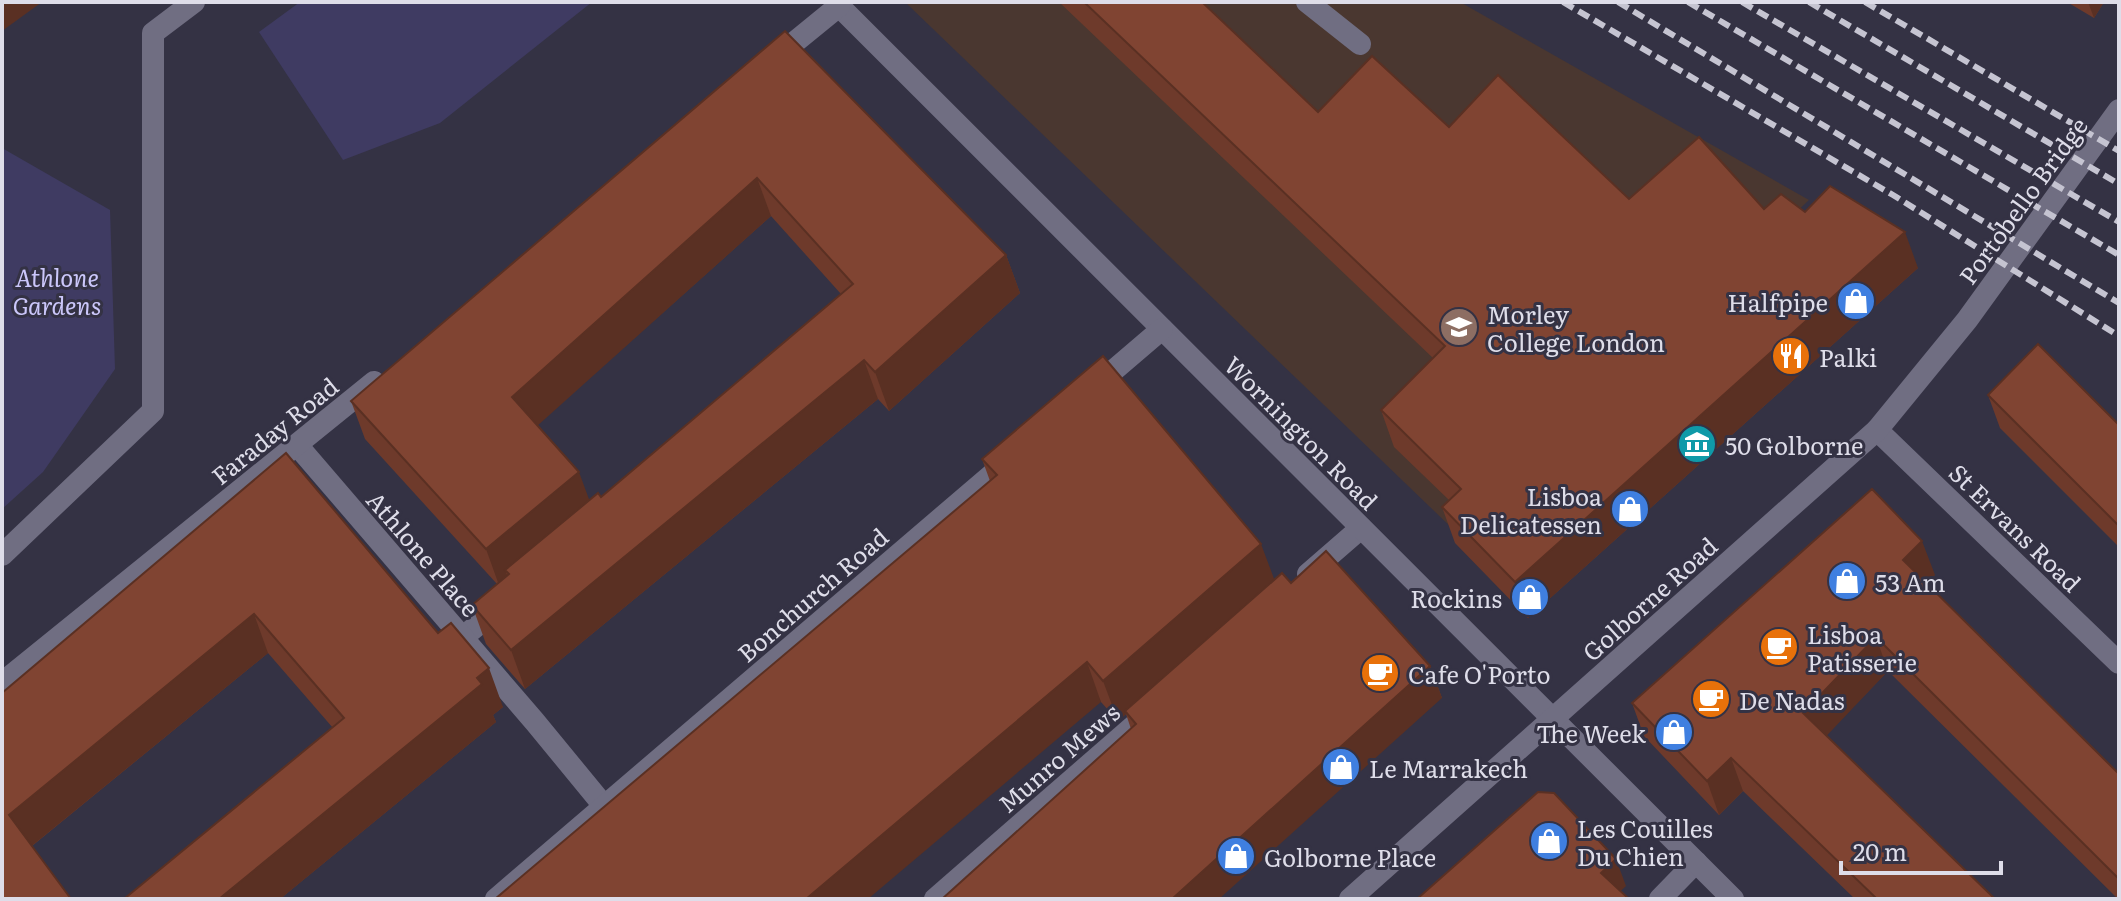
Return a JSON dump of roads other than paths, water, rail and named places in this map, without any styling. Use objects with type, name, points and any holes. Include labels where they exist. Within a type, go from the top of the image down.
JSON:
[{"type":"street","points":[[2,555],[153,411],[153,33],[194,2]]},
{"type":"street","points":[[1307,2],[1360,44]]},
{"type":"street","points":[[753,76],[837,4]]},
{"type":"street","name":"Wornington Road","points":[[837,4],[1733,899]]},
{"type":"street","name":"Portobello Bridge","points":[[1967,320],[2119,110]]},
{"type":"street","name":"Golborne Road","points":[[1350,899],[1877,430],[1967,320]]},
{"type":"street","points":[[1077,401],[1162,329]]},
{"type":"street","name":"Faraday Road","points":[[2,683],[396,365]]},
{"type":"street","name":"St Ervans Road","points":[[1877,430],[2119,663]]},
{"type":"street","name":"Bonchurch Road","points":[[496,899],[1028,443]]},
{"type":"street","name":"Athlone Place","points":[[297,445],[604,806]]},
{"type":"street","points":[[1290,590],[1361,528]]},
{"type":"street","points":[[463,637],[523,587]]},
{"type":"street","name":"Munro Mews","points":[[935,899],[1172,693]]},
{"type":"street","points":[[1660,899],[1696,862]]},
{"type":"railway","points":[[1563,2],[1893,195],[2119,336]]},
{"type":"railway","points":[[1618,2],[2119,303]]},
{"type":"railway","points":[[1688,2],[2119,255]]},
{"type":"railway","points":[[1742,2],[2119,222]]},
{"type":"railway","points":[[1809,2],[2119,184]]},
{"type":"railway","points":[[1865,2],[2119,151]]},
{"type":"place","name":"Halfpipe","points":[[1856,301]]},
{"type":"place","name":"Morley College London","points":[[1459,327]]},
{"type":"place","name":"Palki","points":[[1791,356]]},
{"type":"place","name":"50 Golborne","points":[[1697,444]]},
{"type":"place","name":"Lisboa Delicatessen","points":[[1630,509]]},
{"type":"place","name":"53 Am","points":[[1847,581]]},
{"type":"place","name":"Rockins","points":[[1530,597]]},
{"type":"place","name":"Lisboa Patisserie","points":[[1779,647]]},
{"type":"place","name":"Cafe O'Porto","points":[[1380,673]]},
{"type":"place","name":"De Nadas","points":[[1711,699]]},
{"type":"place","name":"The Week","points":[[1674,732]]},
{"type":"place","name":"Le Marrakech","points":[[1341,767]]},
{"type":"place","name":"Les Couilles Du Chien","points":[[1549,841]]},
{"type":"place","name":"Golborne Place","points":[[1236,856]]},
{"type":"park label","name":"Athlone Gardens","points":[[57,290]]}]
